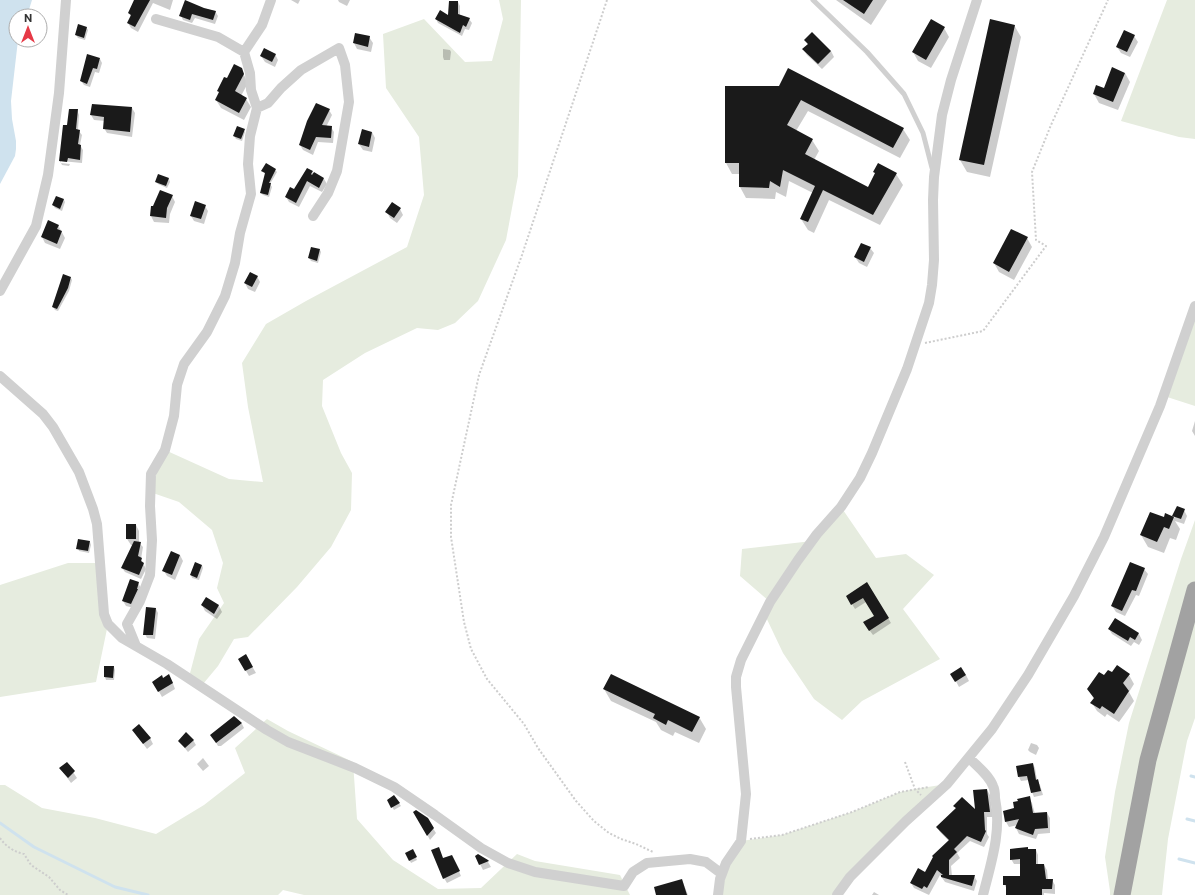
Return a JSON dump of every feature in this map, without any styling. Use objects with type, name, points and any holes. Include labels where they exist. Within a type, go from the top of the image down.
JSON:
[{"type":"highway","points":[[1122,895],[1148,760],[1195,590]]},
{"type":"street","points":[[0,291],[36,226],[48,175],[59,93],[66,0]]},
{"type":"street","points":[[244,52],[262,25],[271,0]]},
{"type":"street","points":[[718,895],[722,874],[726,863],[741,841],[746,794],[736,687],[737,673],[741,660],[770,602],[798,560],[817,534],[841,507],[860,478],[907,369],[929,303],[932,285],[934,260],[934,177],[942,115],[951,80],[977,0]]},
{"type":"street","points":[[136,646],[127,624],[140,601],[150,575],[152,540],[150,506],[151,474],[165,450],[174,416],[177,385],[184,364],[207,332],[225,296],[235,263],[240,233],[251,194],[248,164],[250,136],[258,108],[251,90],[250,73],[244,52],[218,37],[156,19]]},
{"type":"street","points":[[258,108],[268,104],[281,88],[301,70],[339,48],[345,65],[349,102],[337,171],[328,192],[313,216]]},
{"type":"street","points":[[837,895],[850,877],[947,784],[992,728],[1028,674],[1074,596],[1104,537],[1160,406],[1195,306]]},
{"type":"street","points":[[0,376],[43,414],[53,427],[78,472],[93,509],[97,524],[104,614],[108,624],[122,638],[166,664],[267,730],[288,742],[355,768],[394,787],[481,848],[518,867],[557,876],[624,886],[633,872],[647,863],[690,859],[706,862],[722,874]]},
{"type":"street","points":[[969,758],[983,772],[993,786],[998,813],[995,847],[983,895]]},
{"type":"lane","points":[[813,0],[867,52],[904,94],[923,132],[934,177]]},
{"type":"path","points":[[607,0],[522,255],[479,375],[451,506],[451,537],[464,622],[471,649],[487,679],[524,724],[538,748],[576,801],[594,821],[609,833],[636,844],[670,861]]},
{"type":"path","points":[[914,346],[983,331],[1046,246],[1036,240],[1032,172],[1051,125],[1108,0]]},
{"type":"path","points":[[905,762],[915,789],[927,802]]},
{"type":"path","points":[[741,841],[782,835],[852,812],[900,792],[947,784]]},
{"type":"path","points":[[0,838],[4,844],[16,852],[24,854],[31,865],[49,877],[60,890],[68,895]]},
{"type":"shaded area","points":[[499,0],[521,0],[518,176],[506,240],[478,301],[455,323],[438,330],[417,328],[365,353],[323,380],[322,406],[341,453],[352,473],[351,510],[331,547],[297,587],[248,637],[234,639],[218,666],[203,684],[189,677],[199,639],[224,603],[217,588],[223,563],[212,530],[179,502],[150,492],[165,450],[229,479],[263,482],[248,407],[242,363],[266,324],[407,247],[424,195],[419,137],[386,88],[383,34],[424,19],[465,62],[492,61],[503,19]]},
{"type":"shaded area","points":[[1167,0],[1195,0],[1195,139],[1179,137],[1121,121]]},
{"type":"shaded area","points":[[1195,306],[1195,406],[1164,396]]},
{"type":"shaded area","points":[[841,507],[876,558],[906,554],[934,575],[903,609],[940,659],[862,701],[842,720],[814,699],[783,653],[764,613],[770,602],[740,576],[742,549],[812,541]]},
{"type":"shaded area","points":[[1195,520],[1195,718],[1187,741],[1168,839],[1162,895],[1110,895],[1105,857],[1115,792],[1129,723],[1181,559]]},
{"type":"shaded area","points":[[68,563],[100,563],[108,624],[96,682],[0,697],[0,585]]},
{"type":"shaded area","points":[[267,719],[288,731],[353,762],[357,819],[393,860],[438,889],[481,888],[517,854],[535,861],[620,875],[630,895],[304,895],[283,890],[278,895],[0,895],[0,785],[5,785],[42,808],[95,818],[156,834],[204,805],[245,773],[235,748]]},
{"type":"shaded area","points":[[947,784],[837,895],[718,895],[720,879],[741,841],[782,835],[852,812],[900,792]]},
{"type":"water","points":[[0,0],[32,0],[30,8],[8,8],[8,48],[17,48],[11,101],[16,149],[15,156],[0,184]]},
{"type":"building","points":[[134,0],[150,0],[135,27],[127,23],[131,15],[128,13]]},
{"type":"building","points":[[185,0],[216,11],[213,20],[192,14],[190,20],[179,16]]},
{"type":"building","points":[[843,0],[873,0],[864,14]]},
{"type":"building","points":[[449,1],[458,1],[458,14],[470,18],[466,27],[463,25],[460,33],[435,19],[440,10],[448,15]]},
{"type":"building","points":[[931,19],[945,27],[926,60],[912,52]]},
{"type":"building","points":[[990,19],[1015,25],[984,165],[959,160]]},
{"type":"building","points":[[78,24],[87,27],[84,38],[75,35]]},
{"type":"building","points":[[1124,30],[1135,35],[1127,52],[1116,47]]},
{"type":"building","points":[[812,32],[831,51],[818,64],[802,49],[808,44],[804,40]]},
{"type":"building","points":[[355,33],[370,36],[368,47],[353,43]]},
{"type":"building","points":[[264,48],[276,54],[272,62],[260,56]]},
{"type":"building","points":[[87,54],[100,58],[97,69],[93,68],[87,84],[80,81]]},
{"type":"building","points":[[234,64],[242,68],[244,74],[235,91],[247,98],[239,113],[215,100],[219,92],[217,91],[224,77],[227,78]]},
{"type":"building","points":[[1112,67],[1125,73],[1113,102],[1093,94],[1096,85],[1104,88]]},
{"type":"building","points":[[788,68],[904,128],[893,148],[801,100],[787,125],[813,139],[805,154],[868,187],[878,163],[897,173],[873,215],[823,190],[808,222],[800,219],[815,186],[783,170],[780,187],[770,181],[769,188],[739,187],[739,163],[725,163],[725,86],[779,86]]},
{"type":"building","points":[[316,103],[330,109],[322,125],[332,126],[331,138],[316,137],[310,150],[299,145],[307,121]]},
{"type":"building","points":[[92,104],[132,107],[130,132],[103,129],[104,117],[90,115]]},
{"type":"building","points":[[69,109],[78,109],[76,129],[80,130],[78,144],[81,145],[80,160],[68,158],[67,162],[59,161],[63,125],[67,125]]},
{"type":"building","points":[[237,126],[245,129],[241,139],[233,136]]},
{"type":"building","points":[[362,129],[372,132],[369,147],[358,144]]},
{"type":"building","points":[[266,163],[276,169],[269,183],[271,183],[268,195],[260,193],[265,173],[261,171]]},
{"type":"building","points":[[307,168],[313,171],[311,174],[312,175],[314,172],[324,178],[319,188],[307,181],[296,203],[285,197],[290,187],[294,189]]},
{"type":"building","points":[[158,174],[169,178],[166,186],[155,182]]},
{"type":"building","points":[[160,190],[173,195],[167,208],[166,218],[150,216],[151,206],[153,206]]},
{"type":"building","points":[[56,196],[64,199],[60,209],[52,205]]},
{"type":"building","points":[[195,201],[206,205],[201,219],[190,216]]},
{"type":"building","points":[[392,202],[401,208],[394,218],[385,212]]},
{"type":"building","points":[[48,220],[59,225],[57,229],[62,231],[57,244],[41,237]]},
{"type":"building","points":[[1011,229],[1028,237],[1009,272],[993,263]]},
{"type":"building","points":[[861,243],[871,247],[864,262],[854,257]]},
{"type":"building","points":[[311,247],[320,249],[317,261],[308,258]]},
{"type":"building","points":[[250,272],[258,276],[252,287],[244,283]]},
{"type":"building","points":[[63,274],[71,277],[68,288],[57,309],[52,307]]},
{"type":"building","points":[[1177,506],[1185,509],[1181,519],[1172,516]]},
{"type":"building","points":[[1150,512],[1164,517],[1165,513],[1174,517],[1169,529],[1164,527],[1157,542],[1140,535]]},
{"type":"building","points":[[126,524],[136,524],[136,539],[126,539]]},
{"type":"building","points":[[78,539],[90,541],[88,551],[76,549]]},
{"type":"building","points":[[134,541],[141,542],[138,556],[142,558],[141,561],[144,563],[139,575],[121,568]]},
{"type":"building","points":[[171,551],[180,555],[172,575],[162,571]]},
{"type":"building","points":[[195,562],[202,565],[197,578],[190,575]]},
{"type":"building","points":[[1130,562],[1145,568],[1136,591],[1132,590],[1122,611],[1111,606]]},
{"type":"building","points":[[130,579],[139,582],[138,589],[131,604],[122,601]]},
{"type":"building","points":[[867,582],[889,618],[869,631],[863,622],[874,616],[863,598],[851,605],[846,596]]},
{"type":"building","points":[[206,597],[219,605],[214,614],[201,605]]},
{"type":"building","points":[[146,607],[156,608],[153,635],[143,635]]},
{"type":"building","points":[[1115,618],[1139,633],[1135,640],[1130,637],[1128,641],[1108,629]]},
{"type":"building","points":[[246,654],[253,667],[245,671],[238,659]]},
{"type":"building","points":[[1117,665],[1130,674],[1123,683],[1129,691],[1114,714],[1102,706],[1100,709],[1090,703],[1094,698],[1087,689],[1099,672],[1104,675],[1108,670],[1112,672]]},
{"type":"building","points":[[104,666],[114,666],[113,678],[104,677]]},
{"type":"building","points":[[961,667],[966,675],[955,682],[950,674]]},
{"type":"building","points":[[169,674],[173,683],[158,692],[152,682],[162,675],[163,678]]},
{"type":"building","points":[[611,674],[700,717],[692,732],[668,720],[666,725],[653,718],[655,714],[603,689]]},
{"type":"building","points":[[234,716],[242,723],[216,743],[210,735]]},
{"type":"building","points":[[139,724],[151,738],[143,744],[132,730]]},
{"type":"building","points":[[186,732],[194,740],[185,748],[178,741]]},
{"type":"building","points":[[67,762],[75,771],[68,778],[59,768]]},
{"type":"building","points":[[1033,763],[1036,780],[1038,779],[1041,791],[1031,793],[1027,776],[1018,777],[1016,766]]},
{"type":"building","points":[[987,789],[990,812],[984,812],[986,831],[981,842],[967,836],[954,849],[957,852],[949,860],[949,875],[975,875],[972,886],[941,877],[941,875],[943,875],[937,870],[927,888],[924,886],[922,889],[910,883],[918,868],[925,872],[933,857],[932,856],[949,840],[936,827],[956,808],[953,806],[962,797],[975,809],[973,790]]},
{"type":"building","points":[[394,795],[400,803],[391,808],[387,800]]},
{"type":"building","points":[[1030,796],[1033,813],[1047,812],[1048,828],[1035,829],[1033,835],[1015,828],[1019,819],[1005,822],[1003,811],[1014,808],[1013,802],[1018,801],[1017,799]]},
{"type":"building","points":[[416,810],[428,818],[434,828],[427,836],[413,812]]},
{"type":"building","points":[[439,847],[443,858],[452,855],[460,871],[443,879],[431,850]]},
{"type":"building","points":[[1028,847],[1028,849],[1036,849],[1036,864],[1044,864],[1046,879],[1053,879],[1052,889],[1042,889],[1042,895],[1006,895],[1006,885],[1003,885],[1003,876],[1020,876],[1020,859],[1010,860],[1010,849]]},
{"type":"building","points":[[413,849],[417,857],[409,861],[405,853]]},
{"type":"building","points":[[478,854],[489,861],[479,865],[475,856]]},
{"type":"building","points":[[682,879],[687,895],[656,895],[654,887]]},
{"type":"waterway","points":[[1191,776],[1195,777]]},
{"type":"waterway","points":[[1187,819],[1195,821]]},
{"type":"waterway","points":[[0,823],[34,847],[115,887],[148,895]]},
{"type":"waterway","points":[[1179,859],[1195,863]]}]
